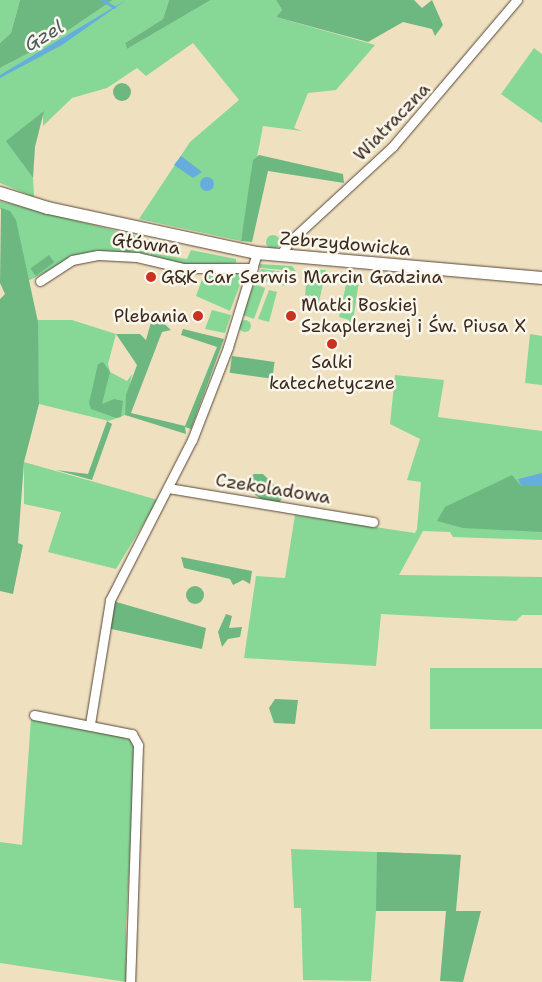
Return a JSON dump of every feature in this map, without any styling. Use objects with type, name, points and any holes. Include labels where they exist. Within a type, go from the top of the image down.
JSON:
[{"type":"street","name":"Wiatraczna","points":[[280,256],[288,243],[393,146],[517,0]]},
{"type":"street","name":"Główna","points":[[0,193],[148,231]]},
{"type":"street","name":"Zebrzydowicka","points":[[148,231],[280,256],[542,278]]},
{"type":"street","points":[[90,724],[110,600],[195,432],[257,253]]},
{"type":"street","name":"Główna","points":[[40,281],[72,260],[98,255],[137,257],[183,268],[253,268]]},
{"type":"street","name":"Czekoladowa","points":[[168,488],[373,522]]},
{"type":"street","points":[[34,715],[90,724],[132,734],[138,745],[130,982]]},
{"type":"green space","points":[[0,0],[20,0],[11,33],[0,43]]},
{"type":"green space","points":[[20,0],[113,0],[54,40],[0,68],[0,43],[11,33]]},
{"type":"green space","points":[[113,0],[169,0],[163,19],[125,43],[127,49],[211,0],[276,0],[282,10],[276,17],[375,45],[336,90],[308,93],[294,128],[302,131],[263,126],[241,241],[139,219],[190,142],[239,100],[193,43],[146,76],[137,68],[107,88],[72,98],[43,126],[43,111],[22,163],[33,178],[34,197],[0,183],[0,68],[54,40]]},
{"type":"green space","points":[[169,0],[211,0],[127,49],[125,43],[163,19]]},
{"type":"green space","points":[[276,0],[414,0],[422,8],[432,0],[443,25],[435,36],[432,29],[403,22],[368,42],[276,17],[282,10]]},
{"type":"green space","points":[[534,48],[542,54],[542,123],[501,94]]},
{"type":"green space","points":[[118,83],[126,83],[131,88],[129,99],[118,101],[113,96],[113,88]]},
{"type":"green space","points":[[44,111],[35,147],[33,178],[6,141]]},
{"type":"green space","points":[[259,155],[343,174],[344,183],[268,171],[252,242],[241,241],[253,160]]},
{"type":"green space","points":[[0,201],[150,240],[149,257],[130,254],[67,261],[28,281],[15,219],[0,209]]},
{"type":"green space","points":[[1,208],[10,211],[16,220],[38,322],[39,404],[24,462],[18,543],[23,545],[13,594],[0,591],[0,299],[5,294],[0,283]]},
{"type":"green space","points":[[270,235],[276,235],[280,242],[276,249],[270,249],[266,245],[266,239]]},
{"type":"green space","points":[[124,241],[128,241],[132,247],[128,253],[124,253],[120,249],[120,245]]},
{"type":"green space","points":[[191,250],[236,259],[236,263],[182,266],[150,258],[151,253],[187,259]]},
{"type":"green space","points":[[49,255],[54,262],[36,276],[30,269]]},
{"type":"green space","points":[[259,264],[292,266],[296,271],[260,268]]},
{"type":"green space","points":[[206,269],[246,269],[230,311],[196,296]]},
{"type":"green space","points":[[261,269],[293,273],[294,277],[286,286],[256,279]]},
{"type":"green space","points":[[316,270],[326,270],[317,311],[309,310],[312,299],[305,298],[306,281]]},
{"type":"green space","points":[[347,280],[359,281],[351,334],[346,331],[349,320],[339,317]]},
{"type":"green space","points":[[254,284],[265,288],[254,319],[243,315]]},
{"type":"green space","points":[[269,290],[277,292],[269,322],[258,319]]},
{"type":"green space","points":[[212,310],[231,315],[225,333],[205,329]]},
{"type":"green space","points":[[158,318],[171,330],[162,332],[131,413],[185,426],[217,347],[181,335],[183,329],[224,339],[191,429],[185,427],[186,434],[125,415],[126,395],[137,365],[116,334],[140,334],[146,340],[151,322]]},
{"type":"green space","points":[[37,320],[72,320],[116,334],[108,364],[110,372],[127,381],[132,374],[125,415],[109,421],[39,404]]},
{"type":"green space","points":[[243,320],[247,320],[251,326],[247,332],[243,332],[239,328],[239,324]]},
{"type":"green space","points":[[530,334],[542,336],[542,385],[525,383]]},
{"type":"green space","points":[[232,356],[275,362],[272,379],[230,373]]},
{"type":"green space","points":[[103,362],[110,372],[102,404],[114,399],[123,401],[121,417],[116,418],[91,409],[89,403],[98,364]]},
{"type":"green space","points":[[395,375],[444,380],[438,417],[542,431],[542,540],[453,537],[450,532],[423,531],[399,575],[542,577],[542,615],[522,615],[516,621],[381,614],[376,666],[244,658],[256,576],[285,578],[295,515],[415,533],[417,529],[421,482],[407,480],[420,439],[390,424]]},
{"type":"green space","points":[[107,421],[112,424],[92,480],[56,470],[88,474]]},
{"type":"green space","points":[[24,462],[158,500],[116,569],[48,552],[61,512],[24,504]]},
{"type":"green space","points":[[254,474],[263,474],[280,491],[282,498],[278,505],[262,500],[246,488],[246,480]]},
{"type":"green space","points":[[512,475],[521,486],[542,486],[542,532],[463,528],[437,521],[445,507]]},
{"type":"green space","points":[[181,557],[252,571],[250,584],[243,580],[233,585],[230,579],[184,568]]},
{"type":"green space","points":[[191,586],[199,586],[204,591],[202,602],[191,604],[186,599],[186,591]]},
{"type":"green space","points":[[113,601],[206,628],[202,649],[107,628]]},
{"type":"green space","points":[[226,614],[232,616],[229,628],[242,627],[240,637],[228,639],[222,647],[218,632]]},
{"type":"green space","points":[[430,668],[542,668],[542,729],[430,729]]},
{"type":"green space","points":[[275,699],[298,700],[295,724],[274,723],[269,708]]},
{"type":"green space","points":[[31,719],[115,734],[132,741],[136,751],[126,924],[127,982],[0,963],[0,842],[22,845]]},
{"type":"green space","points":[[291,849],[461,855],[446,911],[376,911],[371,981],[303,980],[301,908],[294,908]]},
{"type":"green space","points":[[377,852],[461,855],[456,911],[481,911],[463,982],[440,981],[446,911],[376,911]]},
{"type":"water","points":[[126,0],[62,45],[0,78],[0,75]]},
{"type":"water","points":[[181,156],[202,172],[193,178],[174,165]]},
{"type":"water","points":[[204,177],[210,177],[214,184],[210,191],[204,191],[200,187],[200,181]]},
{"type":"water","points":[[542,473],[542,486],[521,486],[518,479]]},
{"type":"waterway","points":[[102,0],[114,7]]},
{"type":"place","name":"G&K Car Serwis Marcin Gadzina","points":[[151,277]]},
{"type":"place","name":"Plebania","points":[[198,316]]},
{"type":"place","name":"Matki Boskiej Szkaplerznej i Św. Piusa X","points":[[291,316]]},
{"type":"place","name":"Salki katechetyczne","points":[[332,344]]},
{"type":"water label","name":"Gzel","points":[[44,36]]}]
